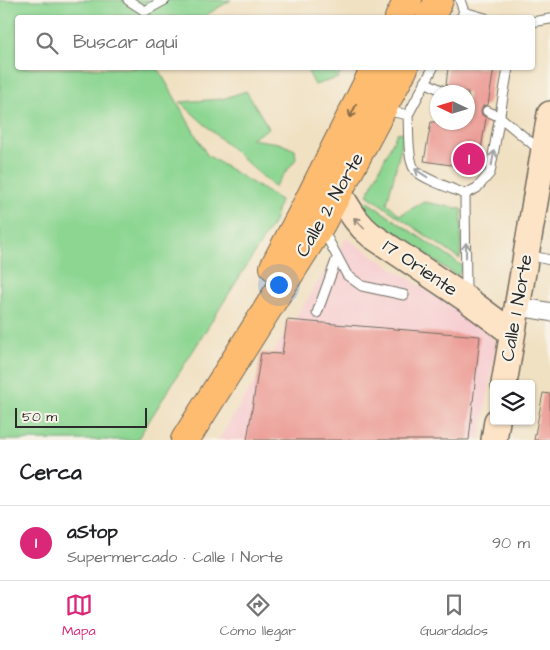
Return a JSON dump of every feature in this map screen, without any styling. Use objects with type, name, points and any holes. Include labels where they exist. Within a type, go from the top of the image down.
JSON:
[{"type":"main road","points":[[400,15],[408,0]]},
{"type":"main road","points":[[432,15],[439,0]]},
{"type":"main road","name":"Calle 2 Norte","points":[[165,440],[238,326],[283,251],[374,70]]},
{"type":"main road","name":"Calle 2 Norte","points":[[185,440],[339,193],[395,112],[415,75]]},
{"type":"main road","name":"Calle 1 Norte","points":[[505,380],[516,306],[537,211],[543,152],[550,114]]},
{"type":"main road","name":"17 Oriente","points":[[339,193],[359,225],[466,298],[512,333]]},
{"type":"main road","points":[[494,440],[496,425]]},
{"type":"street","points":[[516,306],[550,312]]},
{"type":"lane","points":[[128,0],[145,10],[165,0]]},
{"type":"lane","points":[[460,0],[462,15]]},
{"type":"lane","points":[[535,22],[550,19]]},
{"type":"lane","points":[[415,75],[428,70]]},
{"type":"lane","points":[[465,194],[477,188],[490,173],[508,70]]},
{"type":"lane","points":[[415,75],[433,85]]},
{"type":"lane","points":[[395,112],[414,169],[422,175],[465,194]]},
{"type":"lane","points":[[487,112],[500,117],[543,152]]},
{"type":"lane","points":[[465,194],[466,298]]},
{"type":"lane","points":[[321,224],[346,275],[362,286],[404,295]]},
{"type":"lane","points":[[526,254],[550,260]]},
{"type":"lane","points":[[317,313],[337,258]]},
{"type":"shaded area","points":[[346,238],[480,325],[497,343],[480,440],[218,440]]},
{"type":"green space","points":[[0,0],[231,0],[206,15],[15,15],[15,70],[159,70],[207,155],[280,200],[274,222],[137,440],[0,440]]},
{"type":"green space","points":[[307,70],[341,70],[338,78],[315,85]]},
{"type":"green space","points":[[246,91],[269,128],[251,139],[279,143],[295,150],[296,159],[274,187],[180,102],[222,99]]},
{"type":"green space","points":[[405,132],[387,203],[400,215],[424,202],[462,209],[460,259],[367,195],[397,133]]},
{"type":"green space","points":[[366,201],[464,267],[457,276],[372,219],[365,212],[364,203]]},
{"type":"building","points":[[448,70],[494,70],[488,105],[483,106],[481,111],[482,115],[486,118],[478,169],[424,161],[430,128],[430,130],[475,130],[475,85],[446,85]]},
{"type":"building","points":[[287,320],[480,336],[469,440],[247,440],[261,353],[282,354]]},
{"type":"building","points":[[543,393],[550,394],[550,440],[534,440]]},
{"type":"place","name":"aStop","points":[[469,159]]}]
